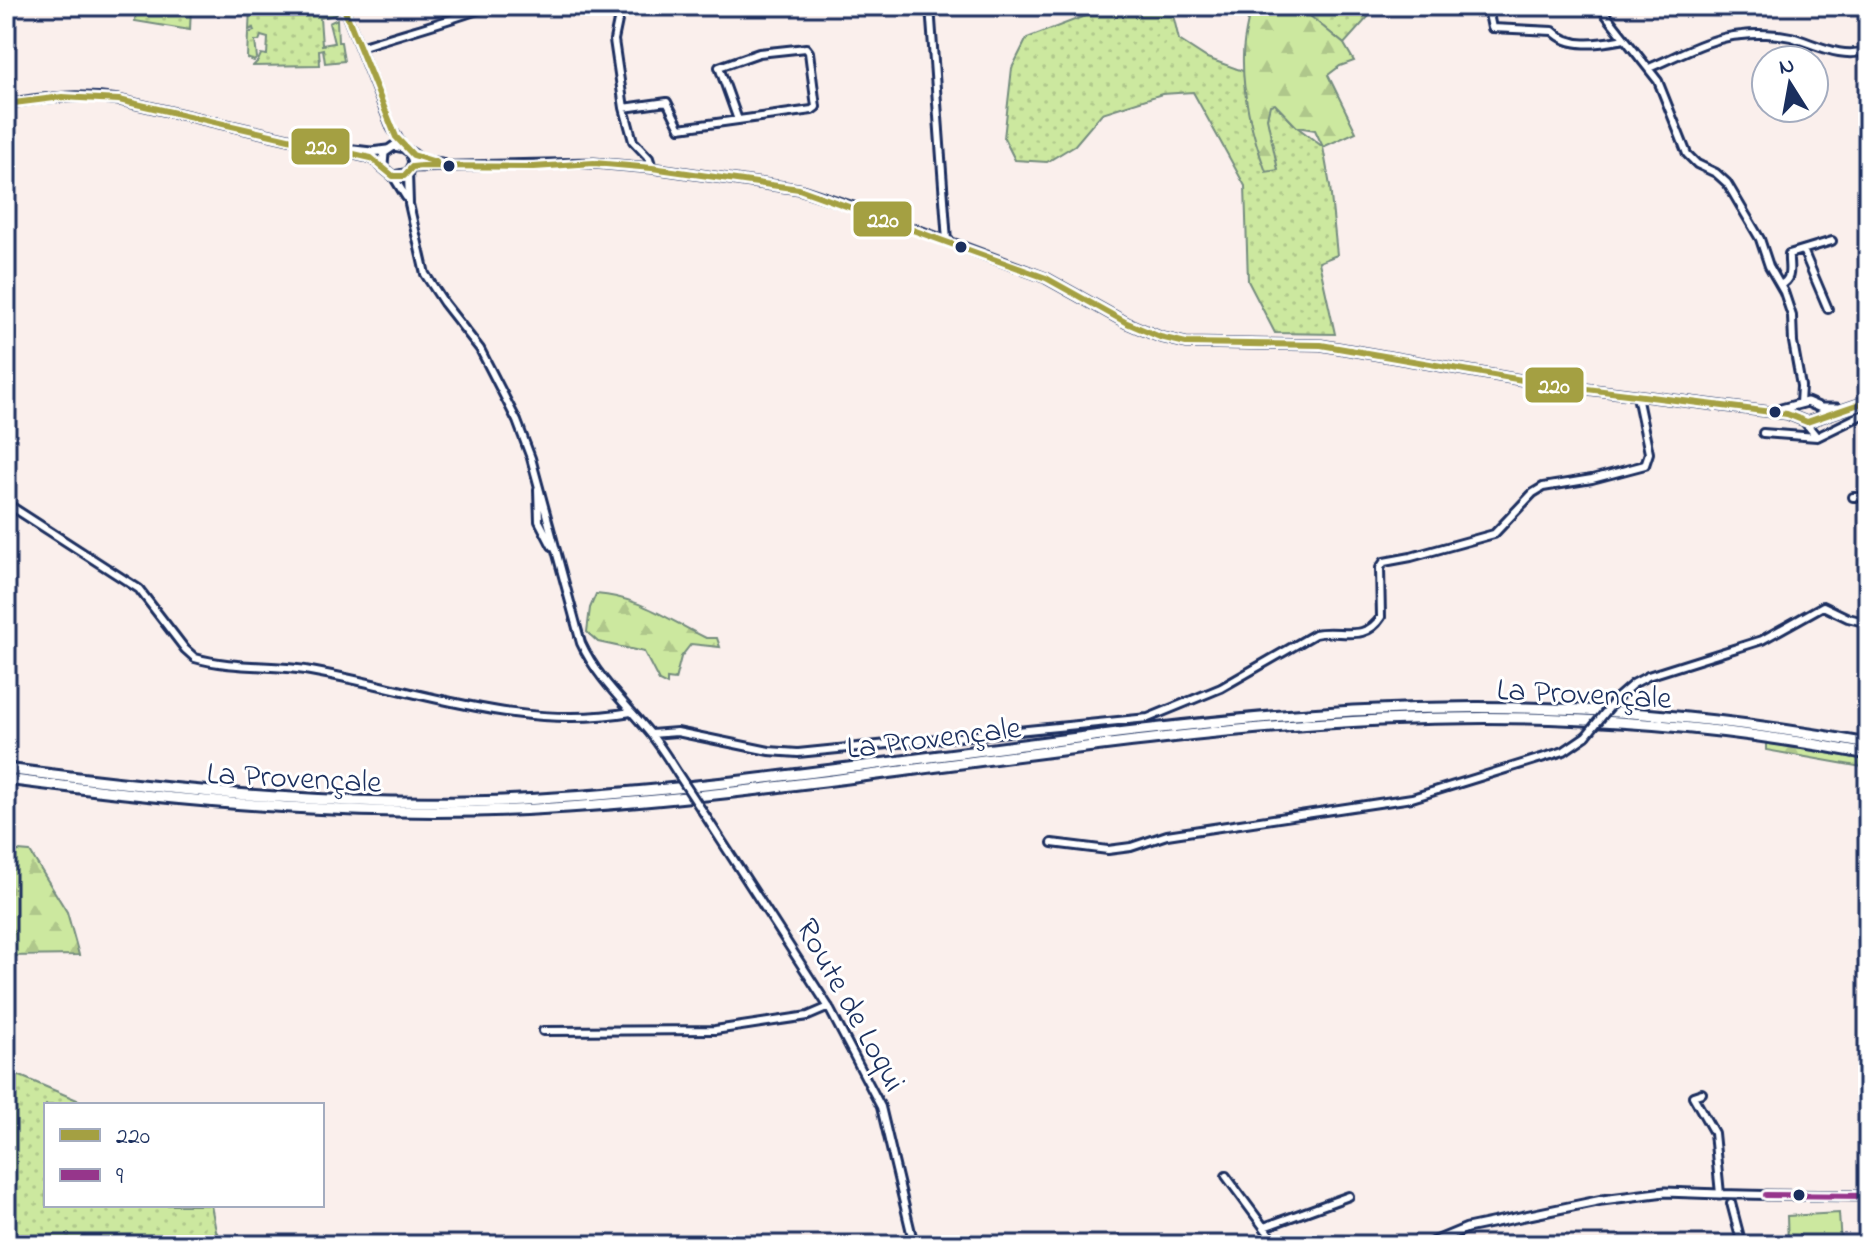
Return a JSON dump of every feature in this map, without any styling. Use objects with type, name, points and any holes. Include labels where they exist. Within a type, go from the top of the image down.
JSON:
[{"type":"highway","name":"La Provençale","points":[[6,769],[257,796],[399,803],[513,801],[676,788],[1217,722],[1355,711],[1454,708],[1543,708],[1659,715],[1756,726],[1868,744]]},
{"type":"highway","name":"La Provençale","points":[[6,779],[288,808],[399,812],[514,810],[692,796],[1193,734],[1330,723],[1452,718],[1558,719],[1672,726],[1784,739],[1868,754]]},
{"type":"main road","points":[[6,103],[60,92],[107,94],[357,150],[404,148],[422,160],[442,163],[652,168],[799,189],[1046,278],[1127,323],[1160,337],[1186,343],[1321,345],[1539,383],[1807,419],[1868,399]]},
{"type":"main road","points":[[6,103],[63,95],[119,100],[371,158],[393,176],[410,170],[579,164]]},
{"type":"main road","points":[[383,166],[382,157],[386,150]]},
{"type":"main road","points":[[410,170],[411,155]]},
{"type":"main road","points":[[1763,411],[1799,405],[1839,407],[1868,399]]},
{"type":"main road","points":[[1799,405],[1807,419]]},
{"type":"main road","points":[[1807,419],[1813,405]]},
{"type":"main road","points":[[1426,1245],[1467,1228],[1602,1200],[1665,1192],[1720,1194]]},
{"type":"main road","points":[[1766,1195],[1868,1196]]},
{"type":"street","points":[[343,6],[392,129],[404,148]]},
{"type":"street","points":[[360,47],[407,31],[435,26],[489,6]]},
{"type":"street","points":[[621,6],[614,40],[624,108],[633,141],[649,158],[652,168]]},
{"type":"street","points":[[930,6],[947,241]]},
{"type":"street","points":[[1490,6],[1492,28],[1553,31],[1559,38],[1585,44],[1625,39]]},
{"type":"street","points":[[1599,6],[1662,88],[1687,154],[1727,183],[1759,236],[1792,316],[1801,386],[1799,405]]},
{"type":"street","points":[[1649,68],[1712,42],[1743,34],[1787,36],[1832,51],[1852,54],[1868,50]]},
{"type":"street","points":[[624,108],[667,102],[680,128],[812,110],[816,107],[806,48],[759,53],[719,67],[738,120]]},
{"type":"street","points":[[386,150],[392,129]]},
{"type":"street","points":[[409,204],[410,170]]},
{"type":"street","points":[[393,176],[409,204]]},
{"type":"street","name":"Route de Loqui","points":[[409,204],[425,274],[474,340],[517,421],[539,485],[588,657],[601,677],[651,734],[829,1007],[881,1107],[914,1245]]},
{"type":"street","points":[[1780,285],[1785,283],[1790,273],[1789,256],[1832,241]]},
{"type":"street","points":[[1803,250],[1828,309]]},
{"type":"street","points":[[1801,386],[1813,405]]},
{"type":"street","points":[[651,734],[677,732],[769,751],[798,753],[1154,717],[1237,680],[1315,634],[1331,632],[1350,635],[1373,627],[1381,617],[1380,568],[1384,562],[1494,534],[1533,493],[1543,487],[1592,479],[1645,465],[1649,453],[1637,396]]},
{"type":"street","points":[[1763,433],[1815,436],[1868,412]]},
{"type":"street","points":[[1807,419],[1815,436]]},
{"type":"street","points":[[1853,497],[1868,497]]},
{"type":"street","points":[[6,503],[139,589],[195,658],[303,670],[489,711],[601,717],[631,712]]},
{"type":"street","points":[[1052,843],[1108,850],[1131,847],[1167,835],[1412,798],[1564,751],[1586,736],[1617,698],[1633,684],[1648,676],[1762,640],[1823,606],[1868,623]]},
{"type":"street","points":[[543,1031],[715,1030],[808,1016],[829,1007]]},
{"type":"street","points":[[1702,1093],[1693,1096],[1714,1133],[1720,1194],[1766,1195]]},
{"type":"street","points":[[1226,1176],[1277,1245]]},
{"type":"street","points":[[1264,1227],[1349,1196]]},
{"type":"street","points":[[1731,1203],[1742,1245]]},
{"type":"street","points":[[1759,1245],[1772,1244]]},
{"type":"green space","points":[[137,6],[191,6],[190,30],[135,21]]},
{"type":"green space","points":[[250,6],[339,6],[336,15],[320,18],[322,45],[334,43],[329,23],[337,19],[338,42],[341,42],[344,61],[325,63],[323,49],[319,50],[320,65],[253,66],[261,54],[267,55],[268,38],[261,36],[259,41],[255,41],[257,58],[254,61],[247,58],[248,33],[254,31],[253,28],[249,30]]},
{"type":"green space","points":[[1171,6],[1179,40],[1207,58],[1243,71],[1297,127],[1323,147],[1337,255],[1319,262],[1335,334],[1275,333],[1248,281],[1245,186],[1193,92],[1162,94],[1102,113],[1075,145],[1047,162],[1015,160],[1004,138],[1012,68],[1027,38],[1106,8]]},
{"type":"green space","points":[[1251,6],[1298,6],[1344,44],[1354,61],[1328,75],[1356,132],[1323,147],[1315,130],[1297,127],[1275,104],[1270,105],[1267,118],[1278,170],[1266,172],[1244,85],[1243,50]]},
{"type":"green space","points":[[1279,6],[1378,6],[1344,44],[1299,8]]},
{"type":"green space","points":[[596,594],[640,604],[706,638],[717,638],[720,647],[691,644],[681,657],[675,680],[667,679],[667,685],[659,681],[644,652],[598,642],[587,632],[590,608]]},
{"type":"green space","points":[[1766,743],[1868,760],[1868,768],[1766,750]]},
{"type":"green space","points":[[6,850],[30,852],[67,912],[79,955],[6,956]]},
{"type":"green space","points":[[6,1070],[84,1103],[44,1103],[44,1207],[211,1207],[216,1231],[222,1241],[221,1245],[6,1245]]},
{"type":"green space","points":[[1839,1213],[1841,1245],[1788,1245],[1787,1216]]},
{"type":"waterway","points":[[235,1236],[237,1245]]},
{"type":"transit line","name":"220","points":[[343,6],[396,137],[413,155],[436,162]]},
{"type":"transit line","name":"220","points":[[6,104],[62,97],[119,100],[371,158],[393,176],[404,176],[412,167],[422,166],[534,167],[594,163],[799,189],[1046,278],[1127,323],[1160,337],[1186,343],[1321,345],[1539,383],[1787,414],[1807,422],[1868,401]]},
{"type":"transit line","name":"9","points":[[1766,1195],[1868,1196]]}]
